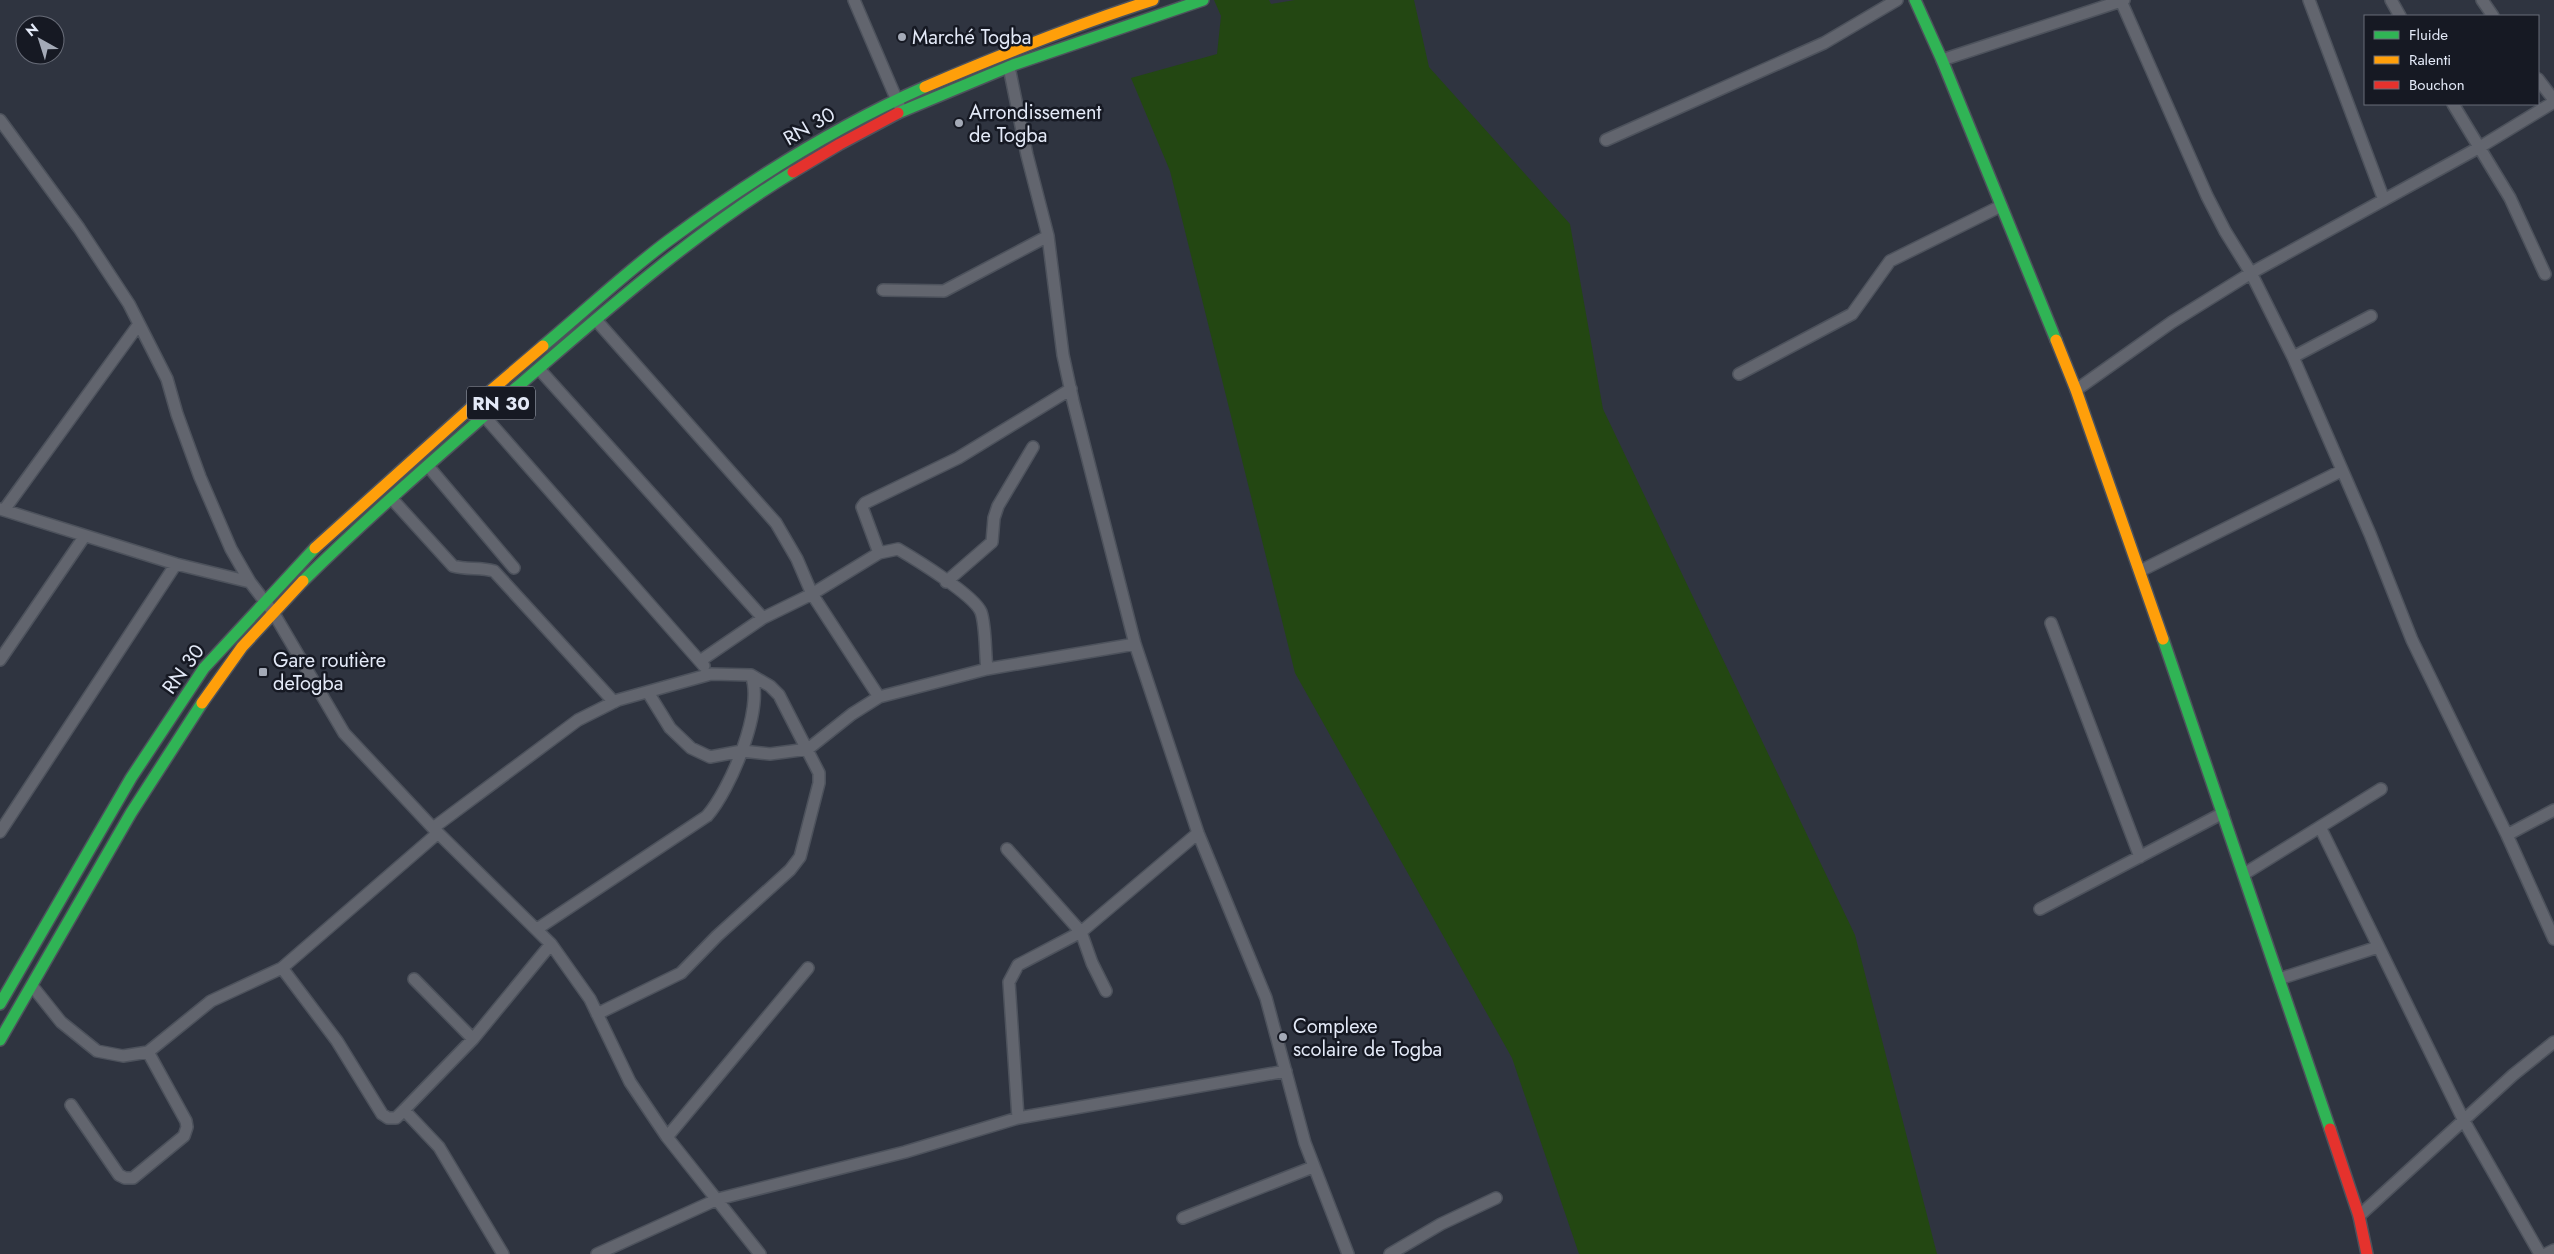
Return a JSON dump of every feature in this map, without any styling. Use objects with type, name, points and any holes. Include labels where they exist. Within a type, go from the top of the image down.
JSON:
[{"type":"main road","name":"RN 30","points":[[0,1004],[131,778],[204,668],[316,548],[382,486],[667,242],[739,191],[812,144],[896,100],[1006,52],[1088,21],[1153,0]]},
{"type":"main road","name":"RN 30","points":[[0,1040],[33,988],[146,788],[218,679],[273,612],[326,558],[539,369],[675,253],[747,202],[819,156],[902,112],[1009,67],[1203,0]]},
{"type":"main road","points":[[1915,0],[1942,60],[2076,390],[2244,874],[2359,1216],[2367,1254]]},
{"type":"street","points":[[854,0],[902,112]]},
{"type":"street","points":[[1606,140],[1824,43],[1896,0]]},
{"type":"street","points":[[1942,60],[2122,0],[2207,196],[2251,273],[2293,356],[2341,471],[2370,534],[2412,640],[2507,835],[2554,939]]},
{"type":"street","points":[[2309,0],[2384,200]]},
{"type":"street","points":[[2391,0],[2399,15]]},
{"type":"street","points":[[2482,0],[2492,15]]},
{"type":"street","points":[[1009,67],[1027,155],[1048,236],[1063,355],[1135,644],[1198,833],[1266,998],[1312,1167],[1348,1254]]},
{"type":"street","points":[[2076,390],[2172,322],[2251,273],[2480,147],[2554,101],[2539,80]]},
{"type":"street","points":[[2454,105],[2510,198],[2545,274]]},
{"type":"street","points":[[0,120],[79,228],[129,304],[167,379],[180,423],[221,528],[250,582],[273,612],[344,733],[436,830],[551,944],[597,1014],[630,1082],[667,1137],[760,1254]]},
{"type":"street","points":[[1738,374],[1852,314],[1890,262],[2001,206]]},
{"type":"street","points":[[883,290],[944,291],[1048,236]]},
{"type":"street","points":[[2293,356],[2371,316]]},
{"type":"street","points":[[596,320],[776,524],[797,559],[812,594],[879,697]]},
{"type":"street","points":[[139,324],[2,510],[176,564],[250,582]]},
{"type":"street","points":[[539,369],[763,618]]},
{"type":"street","points":[[879,553],[862,507],[865,502],[958,458],[1071,389]]},
{"type":"street","points":[[485,417],[711,674]]},
{"type":"street","points":[[946,582],[992,542],[994,518],[998,506],[1033,447]]},
{"type":"street","points":[[428,466],[514,568]]},
{"type":"street","points":[[2140,571],[2341,471]]},
{"type":"street","points":[[392,499],[453,566],[467,570],[485,568],[494,571],[614,702]]},
{"type":"street","points":[[0,660],[84,537]]},
{"type":"street","points":[[700,661],[763,618],[812,594],[879,553],[898,549],[975,603],[981,612],[987,669]]},
{"type":"street","points":[[0,832],[176,564]]},
{"type":"street","points":[[2051,623],[2140,856]]},
{"type":"street","points":[[649,694],[670,728],[691,748],[710,758],[742,751],[770,754],[808,749],[852,714],[879,697],[987,669],[1135,644]]},
{"type":"street","points":[[33,988],[61,1022],[97,1050],[123,1056],[148,1052],[211,1001],[282,968],[436,830],[578,720],[614,702],[649,694],[711,674],[751,675],[770,686],[779,695],[808,749],[820,778],[800,858],[790,870],[717,936],[680,973],[597,1014]]},
{"type":"street","points":[[537,929],[707,816],[724,793],[742,751],[756,695],[751,675]]},
{"type":"street","points":[[2244,874],[2381,789]]},
{"type":"street","points":[[2507,835],[2554,810]]},
{"type":"street","points":[[2040,909],[2223,812]]},
{"type":"street","points":[[2320,827],[2464,1121],[2540,1254]]},
{"type":"street","points":[[1018,1118],[1009,982],[1018,965],[1081,932],[1198,833]]},
{"type":"street","points":[[1007,849],[1081,932],[1092,963],[1106,990]]},
{"type":"street","points":[[282,968],[337,1040],[382,1114],[388,1118],[396,1118],[473,1039],[551,944]]},
{"type":"street","points":[[2279,979],[2378,947]]},
{"type":"street","points":[[667,1137],[808,968]]},
{"type":"street","points":[[414,979],[473,1039]]},
{"type":"street","points":[[2359,1216],[2514,1075],[2554,1042]]},
{"type":"street","points":[[71,1105],[120,1175],[125,1178],[133,1178],[184,1136],[187,1127],[186,1121],[148,1052]]},
{"type":"street","points":[[597,1254],[718,1199],[905,1152],[1018,1118],[1286,1071]]},
{"type":"street","points":[[404,1110],[439,1147],[503,1254]]},
{"type":"street","points":[[1183,1218],[1312,1167]]},
{"type":"street","points":[[1390,1254],[1441,1224],[1496,1198]]},
{"type":"street","points":[[2546,1254],[2554,1250]]},
{"type":"green space","points":[[1214,0],[1269,0],[1271,4],[1295,0],[1414,0],[1429,67],[1570,224],[1603,409],[1855,935],[1937,1254],[1579,1254],[1512,1058],[1295,673],[1170,171],[1131,78],[1217,54],[1221,16]]},
{"type":"traffic: fast","points":[[898,113],[1013,65],[1203,0]]},
{"type":"traffic: fast","points":[[1915,0],[1942,60],[2056,340]]},
{"type":"traffic: fast","points":[[543,346],[652,253],[730,197],[825,137],[925,87]]},
{"type":"traffic: fast","points":[[303,581],[408,483],[616,302],[720,221],[793,172]]},
{"type":"traffic: fast","points":[[0,1004],[131,778],[204,668],[315,548]]},
{"type":"traffic: fast","points":[[2163,639],[2330,1129]]},
{"type":"traffic: fast","points":[[0,1040],[131,813],[202,703]]},
{"type":"traffic: slow","points":[[925,87],[1038,41],[1153,0]]},
{"type":"traffic: slow","points":[[2056,340],[2076,390],[2163,639]]},
{"type":"traffic: slow","points":[[315,548],[475,404],[543,346]]},
{"type":"traffic: slow","points":[[202,703],[242,647],[303,581]]},
{"type":"traffic: jam","points":[[793,172],[898,113]]},
{"type":"traffic: jam","points":[[2330,1129],[2359,1216],[2367,1254]]},
{"type":"place","name":"Marché Togba","points":[[902,37]]},
{"type":"place","name":"Arrondissement de Togba","points":[[959,123]]},
{"type":"place","name":"Gare routière deTogba","points":[[263,672]]},
{"type":"place","name":"Complexe scolaire de Togba","points":[[1283,1037]]}]
